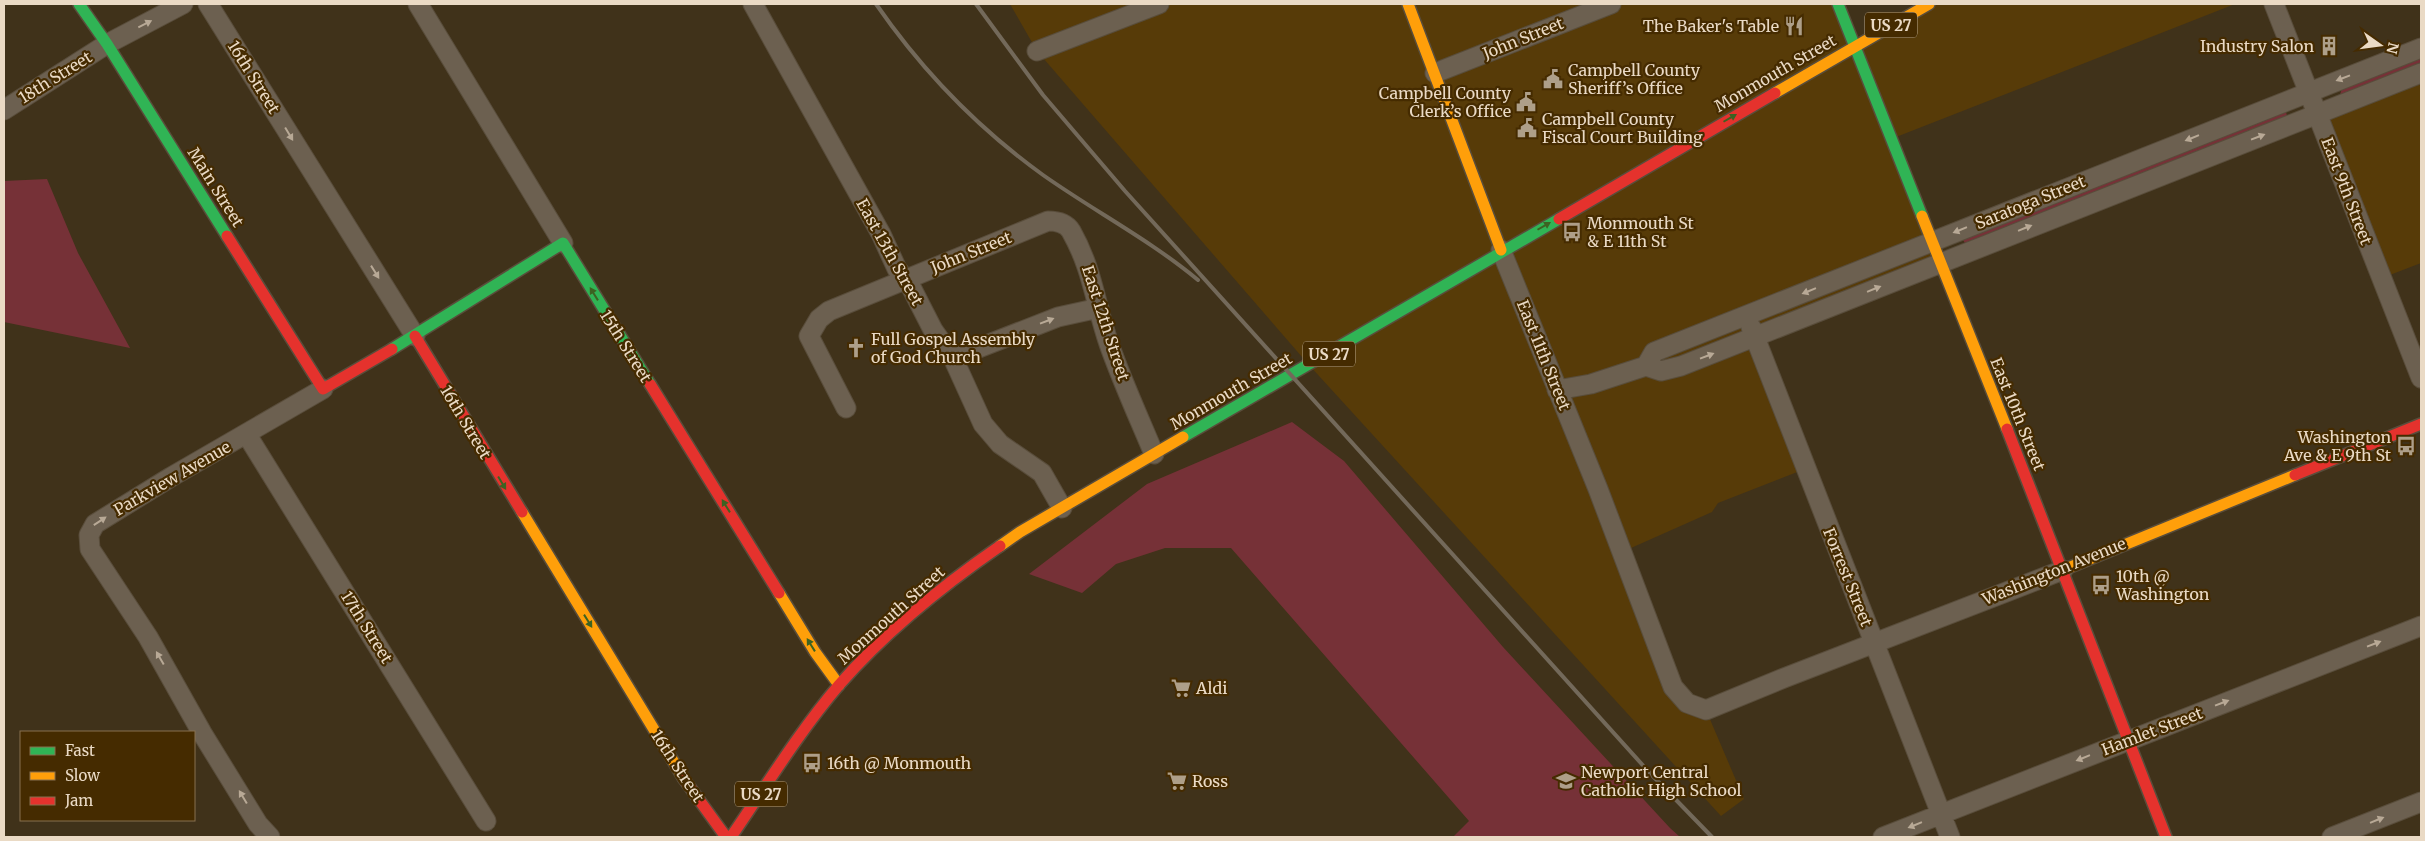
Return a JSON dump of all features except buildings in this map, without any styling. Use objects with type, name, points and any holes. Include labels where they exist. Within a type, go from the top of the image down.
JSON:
[{"type":"main road","name":"Main Street","points":[[79,4],[107,44],[323,389]]},
{"type":"main road","name":"East 11th Street","points":[[1408,4],[1501,250]]},
{"type":"main road","name":"East 10th Street","points":[[1838,4],[2063,570],[2166,837]]},
{"type":"main road","name":"Monmouth Street","points":[[731,837],[790,750],[839,685],[883,640],[938,592],[1020,532],[1452,282],[1501,250],[1929,4]]},
{"type":"main road","name":"Parkview Avenue","points":[[323,389],[414,336],[563,243]]},
{"type":"main road","name":"15th Street","points":[[563,243],[815,652],[839,685]]},
{"type":"main road","name":"16th Street","points":[[414,336],[689,787],[726,837]]},
{"type":"main road","name":"Washington Avenue","points":[[2063,570],[2421,424]]},
{"type":"street","points":[[107,44],[183,4]]},
{"type":"street","name":"16th Street","points":[[208,4],[414,336]]},
{"type":"street","name":"15th Street","points":[[418,4],[563,243]]},
{"type":"street","name":"East 13th Street","points":[[752,4],[933,330],[953,358],[983,424],[1000,444],[1042,473],[1062,508]]},
{"type":"street","points":[[1037,51],[1159,4]]},
{"type":"street","name":"John Street","points":[[1435,73],[1610,4]]},
{"type":"street","name":"East 9th Street","points":[[2274,4],[2421,378]]},
{"type":"street","name":"18th Street","points":[[4,110],[107,44]]},
{"type":"street","name":"Saratoga Street","points":[[1646,366],[1654,352],[2421,48]]},
{"type":"street","name":"Saratoga Street","points":[[1557,390],[1590,384],[1646,366],[1661,372],[1754,338],[2421,73]]},
{"type":"street","name":"John Street","points":[[846,408],[809,336],[819,319],[830,311],[1048,221],[1062,223]]},
{"type":"street","name":"East 12th Street","points":[[1062,223],[1070,230],[1084,256],[1094,283],[1098,308],[1109,345],[1154,454]]},
{"type":"street","name":"East 11th Street","points":[[1501,250],[1673,687],[1687,703]]},
{"type":"street","points":[[953,358],[1058,317],[1098,308]]},
{"type":"street","name":"Forrest Street","points":[[1747,316],[1950,837]]},
{"type":"street","name":"Parkview Avenue","points":[[270,837],[258,824],[202,733],[148,637],[106,576],[88,542],[91,528],[95,524],[170,477],[247,435],[323,389]]},
{"type":"street","name":"17th Street","points":[[247,435],[486,820]]},
{"type":"street","name":"Washington Avenue","points":[[1687,703],[1706,710],[2063,570]]},
{"type":"street","name":"Hamlet Street","points":[[1883,837],[2421,626]]},
{"type":"street","points":[[2332,837],[2421,802]]},
{"type":"shaded area","points":[[1010,4],[1838,4],[1854,46],[1929,4],[2235,4],[1891,139],[1940,263],[1755,338],[1805,469],[1718,503],[1712,512],[1622,552],[1673,687],[1706,710],[1744,799],[1721,816],[1309,365],[1037,51]]},
{"type":"shaded area","points":[[2421,57],[2421,66],[2340,95],[2342,88]]},
{"type":"shaded area","points":[[2421,73],[2421,263],[2382,278],[2317,114]]},
{"type":"shaded area","points":[[2286,112],[2287,116],[2284,119],[1972,242],[1965,243],[1963,240]]},
{"type":"shaded area","points":[[47,179],[78,253],[130,348],[4,322],[4,181]]},
{"type":"shaded area","points":[[1292,422],[1344,461],[1503,647],[1680,837],[1453,837],[1469,821],[1231,548],[1165,548],[1116,564],[1082,593],[1029,574],[1147,484]]},
{"type":"railway","points":[[876,4],[893,28],[932,75],[952,97],[996,138],[1043,175],[1161,252],[1198,280]]},
{"type":"railway","points":[[976,4],[1043,95],[1125,191],[1648,771],[1712,837]]},
{"type":"traffic: fast","points":[[79,4],[107,44],[227,236]]},
{"type":"traffic: fast","points":[[1838,4],[1922,216]]},
{"type":"traffic: fast","points":[[1183,437],[1559,219]]},
{"type":"traffic: fast","points":[[392,349],[563,243],[650,384]]},
{"type":"traffic: slow","points":[[1408,4],[1501,250]]},
{"type":"traffic: slow","points":[[1775,93],[1929,4]]},
{"type":"traffic: slow","points":[[1922,216],[2007,429]]},
{"type":"traffic: slow","points":[[1000,546],[1020,532],[1183,437]]},
{"type":"traffic: slow","points":[[2063,570],[2295,475]]},
{"type":"traffic: slow","points":[[522,512],[684,779]]},
{"type":"traffic: slow","points":[[779,593],[815,652],[839,685]]},
{"type":"traffic: jam","points":[[1559,219],[1775,93]]},
{"type":"traffic: jam","points":[[227,236],[323,389],[392,349]]},
{"type":"traffic: jam","points":[[415,336],[522,512]]},
{"type":"traffic: jam","points":[[650,384],[779,593]]},
{"type":"traffic: jam","points":[[2295,475],[2421,424]]},
{"type":"traffic: jam","points":[[2007,429],[2166,837]]},
{"type":"traffic: jam","points":[[731,837],[810,721],[857,665],[915,610],[1000,546]]},
{"type":"traffic: jam","points":[[684,779],[726,837]]},
{"type":"place","name":"The Baker's Table","points":[[1794,26]]},
{"type":"place","name":"Industry Salon","points":[[2329,46]]},
{"type":"place","name":"Campbell County Sheriff’s Office","points":[[1553,79]]},
{"type":"place","name":"Campbell County Clerk’s Office","points":[[1526,102]]},
{"type":"place","name":"Campbell County Fiscal Court Building","points":[[1527,128]]},
{"type":"place","name":"Monmouth St & E 11th St","points":[[1572,232]]},
{"type":"place","name":"Full Gospel Assembly of God Church","points":[[856,348]]},
{"type":"place","name":"Washington Ave & E 9th St","points":[[2406,446]]},
{"type":"place","name":"10th @ Washington","points":[[2101,585]]},
{"type":"place","name":"Aldi","points":[[1181,688]]},
{"type":"place","name":"16th @ Monmouth","points":[[812,763]]},
{"type":"place","name":"Ross","points":[[1177,781]]},
{"type":"place","name":"Newport Central Catholic High School","points":[[1566,781]]}]
